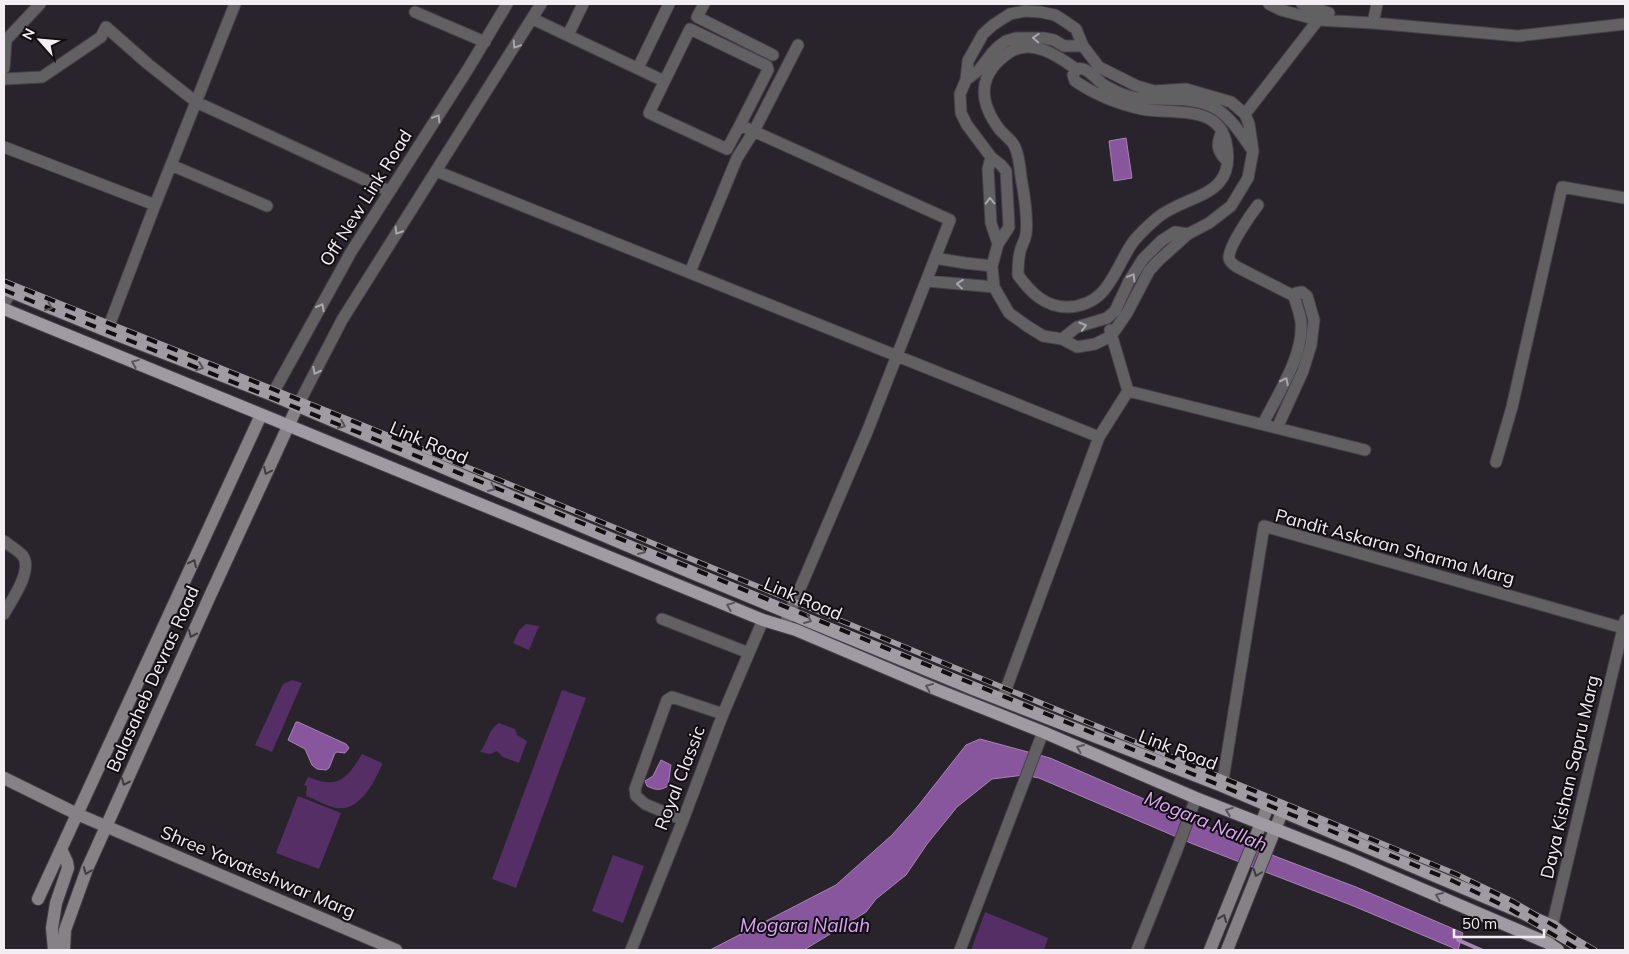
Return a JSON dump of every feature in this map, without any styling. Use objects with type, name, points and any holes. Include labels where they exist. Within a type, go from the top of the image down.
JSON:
[{"type":"main road","name":"Link Road","points":[[7,290],[272,395],[973,689],[1222,786],[1552,926],[1583,950]]},
{"type":"main road","name":"Link Road","points":[[4,309],[763,620],[796,630],[1043,732],[1196,798],[1350,858],[1553,947]]},
{"type":"main road","name":"Off New Link Road","points":[[261,415],[272,395]]},
{"type":"main road","name":"Balasaheb Devras Road","points":[[64,950],[65,930],[87,869],[297,406]]},
{"type":"main road","name":"Balasaheb Devras Road","points":[[38,899],[261,415]]},
{"type":"main road","name":"Shree Yavateshwar Marg","points":[[4,778],[77,814],[396,950]]},
{"type":"main road","points":[[1210,950],[1268,806]]},
{"type":"main road","points":[[1227,950],[1282,812]]},
{"type":"main road","points":[[54,950],[52,928],[56,903],[68,868],[67,862],[60,850]]},
{"type":"street","points":[[4,68],[5,39],[40,4]]},
{"type":"street","points":[[107,331],[235,4]]},
{"type":"street","name":"Off New Link Road","points":[[272,395],[351,252],[411,160],[507,4]]},
{"type":"street","points":[[297,406],[342,320],[541,4]]},
{"type":"street","points":[[568,35],[583,4]]},
{"type":"street","points":[[638,68],[669,4]]},
{"type":"street","points":[[690,29],[767,66],[768,70],[727,149],[648,113],[690,29],[704,4]]},
{"type":"street","points":[[1269,4],[1282,10],[1327,14],[1374,23],[1518,36],[1625,24]]},
{"type":"street","points":[[1302,4],[1327,14]]},
{"type":"street","points":[[1374,23],[1377,4]]},
{"type":"street","points":[[1025,11],[1055,15],[1076,29],[1083,46],[1099,67],[1137,86],[1154,91],[1186,89],[1231,102],[1245,114],[1249,124],[1253,151],[1248,178],[1231,206],[1209,223],[1188,234],[1158,261],[1111,336],[1095,344],[1077,347],[1062,339],[1043,336],[1009,313],[994,287],[992,266],[998,244],[1009,227],[1006,171],[991,157],[967,125],[961,113],[960,94],[966,80],[968,61],[979,41],[993,24],[1010,14],[1025,11]]},
{"type":"street","points":[[415,12],[485,42]]},
{"type":"street","points":[[1245,114],[1327,14]]},
{"type":"street","points":[[697,17],[773,55]]},
{"type":"street","points":[[533,18],[664,81]]},
{"type":"street","points":[[4,79],[42,77],[101,37],[106,27],[148,64],[196,102],[389,191]]},
{"type":"street","points":[[966,80],[979,70],[999,46],[1006,41],[1016,38],[1044,38],[1054,40],[1064,46],[1083,46]]},
{"type":"street","points":[[690,272],[737,158],[754,130],[798,45]]},
{"type":"street","points":[[1076,69],[1073,75],[1075,81],[1095,93],[1141,109],[1198,114],[1220,126],[1222,131],[1218,149],[1227,161],[1225,171],[1218,183],[1210,190],[1194,200],[1168,210],[1133,242],[1114,277],[1100,295],[1074,307],[1058,307],[1042,301],[1018,275],[1020,251],[1026,233],[1022,180],[1015,145],[1001,130],[988,112],[985,104],[983,91],[990,72],[1003,57],[1016,49],[1026,47],[1044,51],[1053,54],[1076,69],[1086,70],[1103,84],[1127,96],[1182,99],[1203,103],[1216,108],[1232,121],[1253,151]]},
{"type":"street","points":[[740,125],[950,220],[866,432],[784,626]]},
{"type":"street","points":[[4,146],[155,205]]},
{"type":"street","points":[[991,157],[988,169],[991,223],[998,244]]},
{"type":"street","points":[[171,166],[267,206]]},
{"type":"street","points":[[436,171],[1099,437]]},
{"type":"street","points":[[1496,462],[1512,407],[1562,187],[1625,198]]},
{"type":"street","points":[[1258,205],[1246,220],[1230,252],[1229,258],[1237,267],[1294,296],[1301,323],[1299,345],[1292,367],[1262,424]]},
{"type":"street","points":[[1062,339],[1077,327],[1107,318],[1115,311],[1129,281],[1143,259],[1161,241],[1175,232],[1188,234]]},
{"type":"street","points":[[935,258],[992,266]]},
{"type":"street","points":[[926,280],[994,287]]},
{"type":"street","points":[[4,304],[7,290]]},
{"type":"street","points":[[1278,428],[1303,371],[1311,345],[1314,320],[1307,296],[1305,293],[1299,292],[1294,296]]},
{"type":"street","points":[[1002,700],[1099,437],[1128,391],[1107,318]]},
{"type":"street","points":[[1128,391],[1365,450]]},
{"type":"street","name":"Pandit Askaran Sharma Marg","points":[[1222,786],[1264,526],[1624,624]]},
{"type":"street","points":[[4,542],[16,549],[24,557],[26,566],[21,584],[4,614]]},
{"type":"street","points":[[662,619],[749,653]]},
{"type":"street","name":"Royal Classic","points":[[631,950],[723,714],[763,620]]},
{"type":"street","name":"Daya Kishan Sapru Marg","points":[[1553,947],[1552,926],[1624,624]]},
{"type":"street","points":[[683,820],[645,804],[636,796],[635,789],[667,700],[672,697],[723,714]]},
{"type":"street","points":[[960,950],[1043,732]]},
{"type":"street","points":[[1137,950],[1196,798]]},
{"type":"shaded area","points":[[526,624],[539,626],[529,650],[513,643],[519,630]]},
{"type":"shaded area","points":[[292,680],[302,683],[272,752],[255,745],[283,684]]},
{"type":"shaded area","points":[[562,690],[586,698],[516,888],[492,879]]},
{"type":"shaded area","points":[[499,723],[515,729],[517,735],[527,741],[519,763],[503,757],[497,751],[490,754],[480,752],[492,729]]},
{"type":"shaded area","points":[[362,754],[382,763],[382,765],[370,787],[359,801],[345,808],[336,808],[306,796],[307,786],[304,785],[308,777],[327,782],[340,780],[346,776]]},
{"type":"shaded area","points":[[298,796],[341,813],[319,869],[276,853]]},
{"type":"shaded area","points":[[613,855],[644,866],[623,923],[592,911]]},
{"type":"shaded area","points":[[985,912],[1048,938],[1044,950],[971,950]]},
{"type":"water","points":[[1126,138],[1132,178],[1114,181],[1109,141]]},
{"type":"water","points":[[296,722],[346,744],[349,748],[345,753],[335,753],[329,768],[326,770],[317,769],[312,765],[305,749],[288,740]]},
{"type":"water","name":"Mogara Nallah","points":[[980,739],[1050,758],[1277,857],[1356,887],[1463,933],[1458,950],[1351,905],[1193,844],[1039,778],[1024,775],[992,779],[957,807],[927,844],[906,875],[876,899],[866,912],[804,950],[710,950],[836,885],[892,835],[918,806],[966,745]]},
{"type":"water","points":[[661,760],[671,765],[668,786],[662,789],[655,789],[647,786],[645,781],[653,776]]},
{"type":"waterway","name":"Mogara Nallah","points":[[1458,940],[1481,950]]},
{"type":"railway","points":[[4,281],[504,482],[1456,874],[1514,902],[1595,950]]},
{"type":"railway","points":[[4,290],[501,490],[1453,881],[1510,909],[1579,950]]}]
